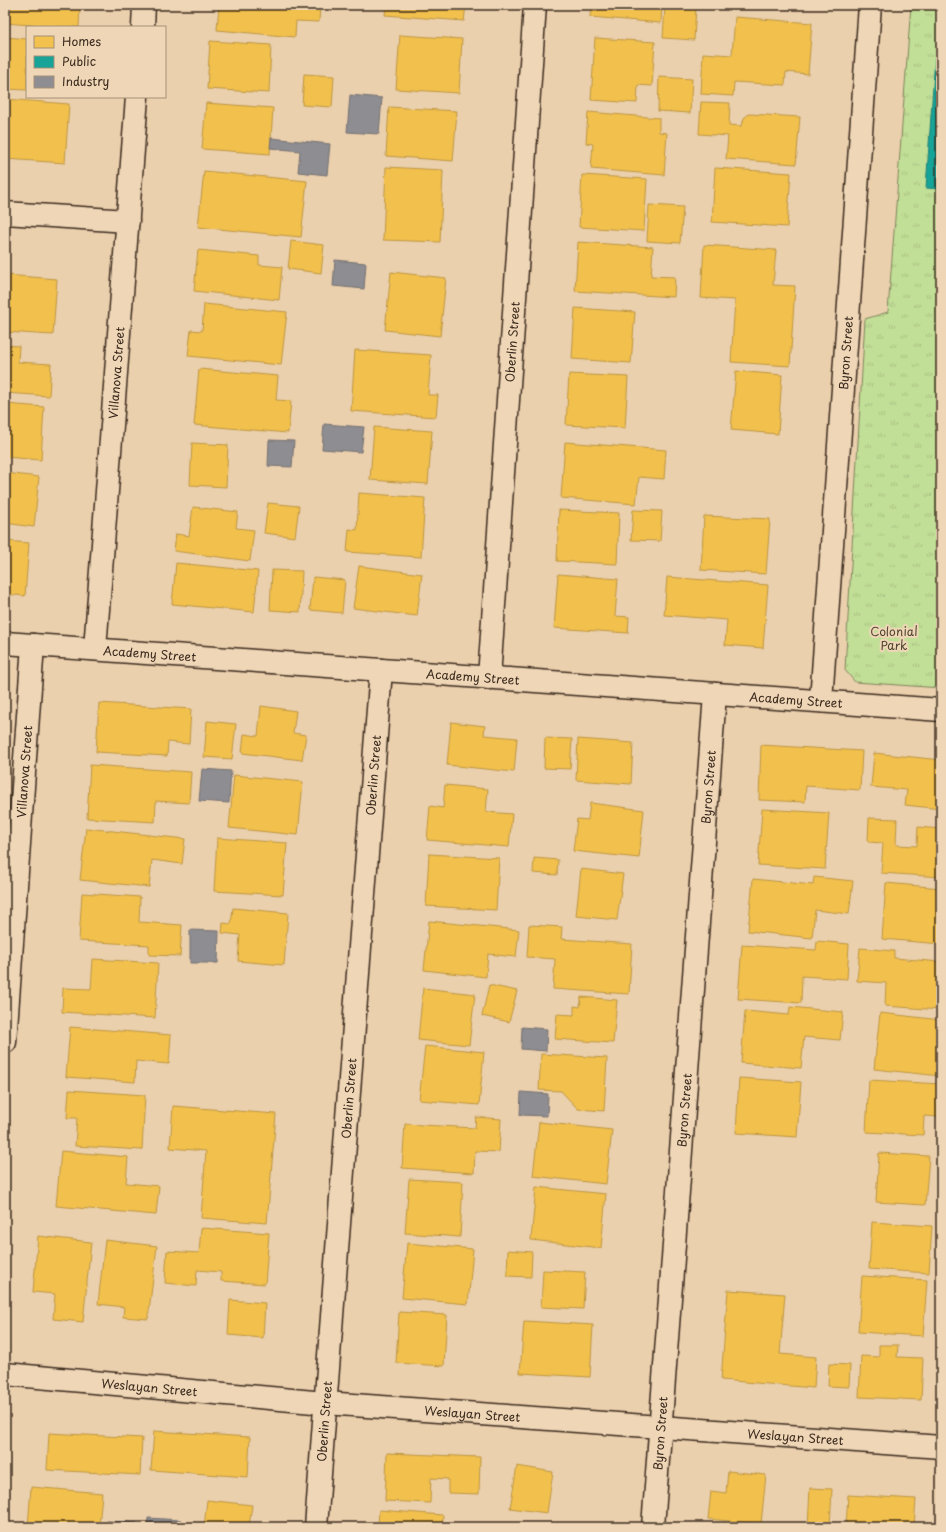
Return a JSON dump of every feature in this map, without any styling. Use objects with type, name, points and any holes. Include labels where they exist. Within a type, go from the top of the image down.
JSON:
[{"type":"street","points":[[143,26],[144,5]]},
{"type":"street","name":"Oberlin Street","points":[[489,678],[535,5]]},
{"type":"street","name":"Byron Street","points":[[821,701],[870,5]]},
{"type":"street","name":"Villanova Street","points":[[94,649],[137,98]]},
{"type":"street","points":[[5,213],[128,221]]},
{"type":"street","name":"Academy Street","points":[[5,643],[941,710]]},
{"type":"street","name":"Villanova Street","points":[[5,1042],[33,645]]},
{"type":"street","name":"Oberlin Street","points":[[316,1527],[381,670]]},
{"type":"street","name":"Byron Street","points":[[653,1527],[715,694]]},
{"type":"street","name":"Weslayan Street","points":[[5,1374],[325,1402],[941,1447]]},
{"type":"green space","name":"Colonial Park","points":[[911,5],[941,5],[941,688],[855,682],[845,670],[865,319],[888,312]]},
{"type":"building: Homes","points":[[5,5],[80,5],[79,26],[42,26],[5,23]]},
{"type":"building: Homes","points":[[219,5],[320,5],[319,22],[296,21],[295,37],[217,30]]},
{"type":"building: Homes","points":[[386,5],[466,5],[464,21],[385,15]]},
{"type":"building: Homes","points":[[591,5],[662,5],[661,23],[590,17]]},
{"type":"building: Homes","points":[[665,5],[696,7],[694,40],[663,38]]},
{"type":"building: Homes","points":[[735,17],[812,23],[808,74],[786,72],[785,85],[734,82],[733,96],[701,94],[703,53],[732,55]]},
{"type":"building: Homes","points":[[400,35],[462,39],[459,93],[396,89]]},
{"type":"building: Homes","points":[[6,37],[26,39],[26,90],[5,89]]},
{"type":"building: Homes","points":[[595,38],[655,42],[652,86],[638,85],[637,103],[591,100]]},
{"type":"building: Homes","points":[[210,41],[271,45],[269,93],[207,89]]},
{"type":"building: Homes","points":[[304,74],[334,76],[332,107],[302,105]]},
{"type":"building: Homes","points":[[659,77],[692,79],[690,113],[658,111]]},
{"type":"building: Homes","points":[[5,99],[69,104],[65,163],[5,159]]},
{"type":"building: Homes","points":[[701,102],[730,103],[729,125],[742,126],[744,118],[749,114],[800,117],[796,164],[726,159],[728,136],[699,134]]},
{"type":"building: Homes","points":[[206,103],[273,108],[270,154],[202,149]]},
{"type":"building: Homes","points":[[389,107],[457,111],[453,161],[386,156]]},
{"type":"building: Homes","points":[[588,112],[659,118],[659,132],[667,133],[664,175],[591,169],[593,144],[586,143]]},
{"type":"building: Homes","points":[[386,167],[443,170],[440,242],[383,240]]},
{"type":"building: Homes","points":[[715,168],[791,173],[787,227],[712,222]]},
{"type":"building: Homes","points":[[204,171],[307,181],[301,237],[198,227]]},
{"type":"building: Homes","points":[[582,175],[647,179],[644,231],[579,227]]},
{"type":"building: Homes","points":[[649,205],[683,207],[680,243],[647,241]]},
{"type":"building: Homes","points":[[291,241],[324,245],[321,273],[288,269]]},
{"type":"building: Homes","points":[[578,242],[653,247],[651,276],[675,277],[674,297],[575,291]]},
{"type":"building: Homes","points":[[704,245],[776,250],[773,285],[795,286],[790,366],[731,362],[735,300],[701,298]]},
{"type":"building: Homes","points":[[198,250],[259,256],[259,265],[282,267],[279,300],[194,291]]},
{"type":"building: Homes","points":[[391,272],[446,278],[440,336],[385,330]]},
{"type":"building: Homes","points":[[5,275],[57,279],[53,335],[5,332]]},
{"type":"building: Homes","points":[[204,304],[287,312],[281,365],[188,356],[191,330],[202,331]]},
{"type":"building: Homes","points":[[575,308],[635,312],[631,363],[572,359]]},
{"type":"building: Homes","points":[[5,345],[19,346],[18,362],[51,364],[49,396],[5,393]]},
{"type":"building: Homes","points":[[355,350],[431,355],[428,395],[438,395],[436,417],[351,411]]},
{"type":"building: Homes","points":[[199,369],[278,376],[276,400],[291,401],[288,433],[194,425]]},
{"type":"building: Homes","points":[[736,371],[782,375],[778,434],[731,430]]},
{"type":"building: Homes","points":[[569,374],[628,377],[625,428],[566,425]]},
{"type":"building: Homes","points":[[5,404],[44,407],[41,460],[5,457]]},
{"type":"building: Homes","points":[[374,427],[432,431],[428,484],[370,480]]},
{"type":"building: Homes","points":[[565,442],[666,450],[664,479],[639,477],[636,504],[561,498]]},
{"type":"building: Homes","points":[[192,443],[228,445],[226,487],[190,485]]},
{"type":"building: Homes","points":[[5,473],[39,477],[34,527],[5,523]]},
{"type":"building: Homes","points":[[359,493],[425,498],[421,557],[347,552],[349,529],[357,530]]},
{"type":"building: Homes","points":[[268,503],[299,506],[295,537],[264,533]]},
{"type":"building: Homes","points":[[193,507],[238,512],[236,528],[254,530],[250,561],[174,551],[176,534],[189,536]]},
{"type":"building: Homes","points":[[559,510],[619,513],[617,564],[557,561]]},
{"type":"building: Homes","points":[[633,510],[662,511],[660,541],[631,540]]},
{"type":"building: Homes","points":[[704,516],[770,519],[766,574],[701,570]]},
{"type":"building: Homes","points":[[5,541],[29,543],[25,596],[5,594]]},
{"type":"building: Homes","points":[[176,563],[258,571],[254,612],[172,604]]},
{"type":"building: Homes","points":[[359,566],[422,574],[417,616],[353,608]]},
{"type":"building: Homes","points":[[272,570],[302,571],[300,612],[270,610]]},
{"type":"building: Homes","points":[[558,574],[618,579],[615,616],[629,617],[628,633],[554,628]]},
{"type":"building: Homes","points":[[313,577],[345,580],[342,613],[310,610]]},
{"type":"building: Homes","points":[[667,577],[768,585],[763,648],[725,645],[727,620],[664,615]]},
{"type":"building: Homes","points":[[99,703],[191,709],[189,744],[168,742],[167,756],[96,752]]},
{"type":"building: Homes","points":[[261,706],[296,711],[293,733],[306,735],[302,760],[242,753],[244,734],[258,736]]},
{"type":"building: Homes","points":[[207,721],[236,724],[232,759],[204,757]]},
{"type":"building: Homes","points":[[451,722],[485,726],[484,735],[517,738],[514,772],[447,765]]},
{"type":"building: Homes","points":[[545,738],[572,739],[570,769],[544,768]]},
{"type":"building: Homes","points":[[578,739],[633,743],[631,784],[576,780]]},
{"type":"building: Homes","points":[[761,745],[862,751],[860,790],[806,786],[805,802],[759,800]]},
{"type":"building: Homes","points":[[874,753],[941,760],[941,809],[905,805],[907,790],[871,787]]},
{"type":"building: Homes","points":[[90,765],[191,772],[189,803],[156,801],[155,822],[87,818]]},
{"type":"building: Homes","points":[[234,775],[303,782],[298,835],[229,828]]},
{"type":"building: Homes","points":[[445,785],[488,789],[486,812],[512,814],[509,847],[427,840],[430,806],[443,808]]},
{"type":"building: Homes","points":[[590,803],[644,810],[639,858],[573,851],[577,819],[588,820]]},
{"type":"building: Homes","points":[[762,809],[829,813],[825,869],[758,865]]},
{"type":"building: Homes","points":[[869,818],[897,819],[896,845],[917,846],[918,827],[941,829],[941,877],[881,873],[883,843],[868,842]]},
{"type":"building: Homes","points":[[86,828],[185,839],[182,864],[152,860],[149,887],[80,880]]},
{"type":"building: Homes","points":[[217,838],[287,843],[283,895],[214,891]]},
{"type":"building: Homes","points":[[429,854],[499,858],[496,910],[426,906]]},
{"type":"building: Homes","points":[[534,858],[558,860],[557,875],[533,873]]},
{"type":"building: Homes","points":[[581,869],[623,874],[617,920],[576,916]]},
{"type":"building: Homes","points":[[814,877],[853,881],[849,914],[815,910],[812,938],[748,931],[753,879],[813,885]]},
{"type":"building: Homes","points":[[886,883],[941,888],[941,944],[882,939]]},
{"type":"building: Homes","points":[[82,893],[140,897],[139,922],[182,925],[180,956],[149,955],[149,945],[79,941]]},
{"type":"building: Homes","points":[[233,908],[288,913],[284,965],[238,961],[240,935],[222,933],[223,923],[231,924]]},
{"type":"building: Homes","points":[[429,921],[519,930],[516,957],[488,954],[486,977],[424,970]]},
{"type":"building: Homes","points":[[529,925],[562,927],[561,939],[632,944],[629,994],[553,989],[555,959],[527,957]]},
{"type":"building: Homes","points":[[817,941],[849,944],[847,979],[802,976],[801,1003],[738,999],[742,945],[816,950]]},
{"type":"building: Homes","points":[[860,948],[894,951],[894,958],[941,962],[941,1010],[885,1006],[886,983],[857,981]]},
{"type":"building: Homes","points":[[93,959],[158,963],[155,1018],[62,1012],[63,988],[91,989]]},
{"type":"building: Homes","points":[[489,985],[517,991],[509,1022],[482,1016]]},
{"type":"building: Homes","points":[[423,988],[475,994],[469,1045],[418,1040]]},
{"type":"building: Homes","points":[[581,997],[617,1000],[613,1043],[555,1039],[557,1014],[574,1015],[574,1006],[580,1007]]},
{"type":"building: Homes","points":[[790,1007],[843,1012],[840,1040],[804,1037],[801,1068],[741,1063],[745,1011],[789,1015]]},
{"type":"building: Homes","points":[[880,1013],[941,1020],[941,1076],[874,1069]]},
{"type":"building: Homes","points":[[70,1027],[171,1035],[169,1064],[136,1061],[135,1082],[66,1077]]},
{"type":"building: Homes","points":[[425,1046],[484,1052],[479,1105],[419,1100]]},
{"type":"building: Homes","points":[[541,1054],[607,1058],[604,1111],[578,1109],[561,1091],[539,1090]]},
{"type":"building: Homes","points":[[739,1078],[801,1082],[797,1137],[736,1133]]},
{"type":"building: Homes","points":[[869,1080],[941,1084],[941,1117],[924,1116],[923,1135],[866,1132]]},
{"type":"building: Homes","points":[[69,1090],[145,1095],[142,1150],[75,1146],[77,1118],[67,1118]]},
{"type":"building: Homes","points":[[173,1106],[276,1114],[267,1223],[201,1218],[206,1151],[170,1148]]},
{"type":"building: Homes","points":[[476,1117],[501,1119],[499,1152],[475,1151],[474,1173],[402,1168],[405,1124],[475,1128]]},
{"type":"building: Homes","points":[[539,1122],[612,1130],[606,1184],[533,1176]]},
{"type":"building: Homes","points":[[61,1151],[128,1157],[126,1183],[159,1186],[156,1215],[56,1206]]},
{"type":"building: Homes","points":[[879,1153],[929,1156],[925,1205],[876,1202]]},
{"type":"building: Homes","points":[[409,1179],[463,1182],[460,1237],[405,1233]]},
{"type":"building: Homes","points":[[536,1187],[606,1194],[601,1248],[531,1240]]},
{"type":"building: Homes","points":[[872,1222],[932,1226],[929,1273],[869,1269]]},
{"type":"building: Homes","points":[[201,1228],[269,1233],[265,1284],[221,1281],[221,1272],[197,1270],[196,1286],[165,1283],[167,1251],[199,1253]]},
{"type":"building: Homes","points":[[38,1236],[91,1242],[83,1322],[53,1319],[55,1294],[33,1292]]},
{"type":"building: Homes","points":[[105,1240],[157,1246],[148,1319],[123,1317],[124,1307],[98,1304]]},
{"type":"building: Homes","points":[[407,1243],[473,1249],[468,1304],[402,1298]]},
{"type":"building: Homes","points":[[508,1250],[532,1252],[531,1277],[507,1276]]},
{"type":"building: Homes","points":[[543,1270],[585,1272],[583,1309],[541,1307]]},
{"type":"building: Homes","points":[[862,1276],[927,1280],[923,1336],[858,1332]]},
{"type":"building: Homes","points":[[728,1290],[785,1294],[780,1354],[816,1357],[814,1388],[721,1380]]},
{"type":"building: Homes","points":[[230,1300],[265,1303],[263,1338],[228,1335]]},
{"type":"building: Homes","points":[[399,1312],[447,1315],[444,1366],[396,1363]]},
{"type":"building: Homes","points":[[524,1321],[593,1325],[590,1377],[520,1373]]},
{"type":"building: Homes","points":[[879,1345],[898,1345],[897,1357],[923,1358],[921,1400],[859,1397],[861,1356],[879,1357]]},
{"type":"building: Homes","points":[[829,1364],[850,1365],[849,1387],[828,1386]]},
{"type":"building: Homes","points":[[154,1431],[250,1437],[248,1477],[151,1470]]},
{"type":"building: Homes","points":[[49,1433],[142,1438],[140,1475],[47,1470]]},
{"type":"building: Homes","points":[[387,1453],[480,1457],[479,1494],[448,1493],[448,1479],[431,1478],[430,1503],[385,1501]]},
{"type":"building: Homes","points":[[517,1466],[553,1472],[547,1513],[510,1508]]},
{"type":"building: Homes","points":[[728,1471],[766,1475],[761,1524],[708,1519],[711,1491],[726,1493]]},
{"type":"building: Homes","points":[[31,1487],[102,1493],[99,1527],[28,1527]]},
{"type":"building: Homes","points":[[810,1488],[832,1489],[830,1527],[808,1527]]},
{"type":"building: Homes","points":[[848,1495],[916,1499],[914,1527],[846,1527]]},
{"type":"building: Homes","points":[[207,1500],[252,1505],[249,1527],[204,1527]]},
{"type":"building: Homes","points":[[379,1510],[443,1515],[442,1527],[378,1527]]},
{"type":"building: Public","points":[[935,57],[941,57],[941,189],[926,188]]},
{"type":"building: Industry","points":[[350,95],[382,98],[379,134],[347,132]]},
{"type":"building: Industry","points":[[271,138],[330,144],[327,175],[298,172],[300,151],[270,148]]},
{"type":"building: Industry","points":[[335,260],[366,263],[364,289],[333,286]]},
{"type":"building: Industry","points":[[324,424],[364,427],[361,452],[322,449]]},
{"type":"building: Industry","points":[[269,440],[294,441],[292,467],[268,466]]},
{"type":"building: Industry","points":[[202,769],[231,771],[229,803],[199,801]]},
{"type":"building: Industry","points":[[190,930],[219,931],[218,963],[190,963]]},
{"type":"building: Industry","points":[[522,1027],[547,1029],[546,1051],[521,1049]]},
{"type":"building: Industry","points":[[521,1092],[548,1094],[547,1116],[520,1115]]},
{"type":"building: Industry","points":[[148,1518],[181,1520],[181,1527],[147,1527]]},
{"type":"building: Industry","points":[[107,1521],[137,1523],[136,1527],[106,1527]]}]
